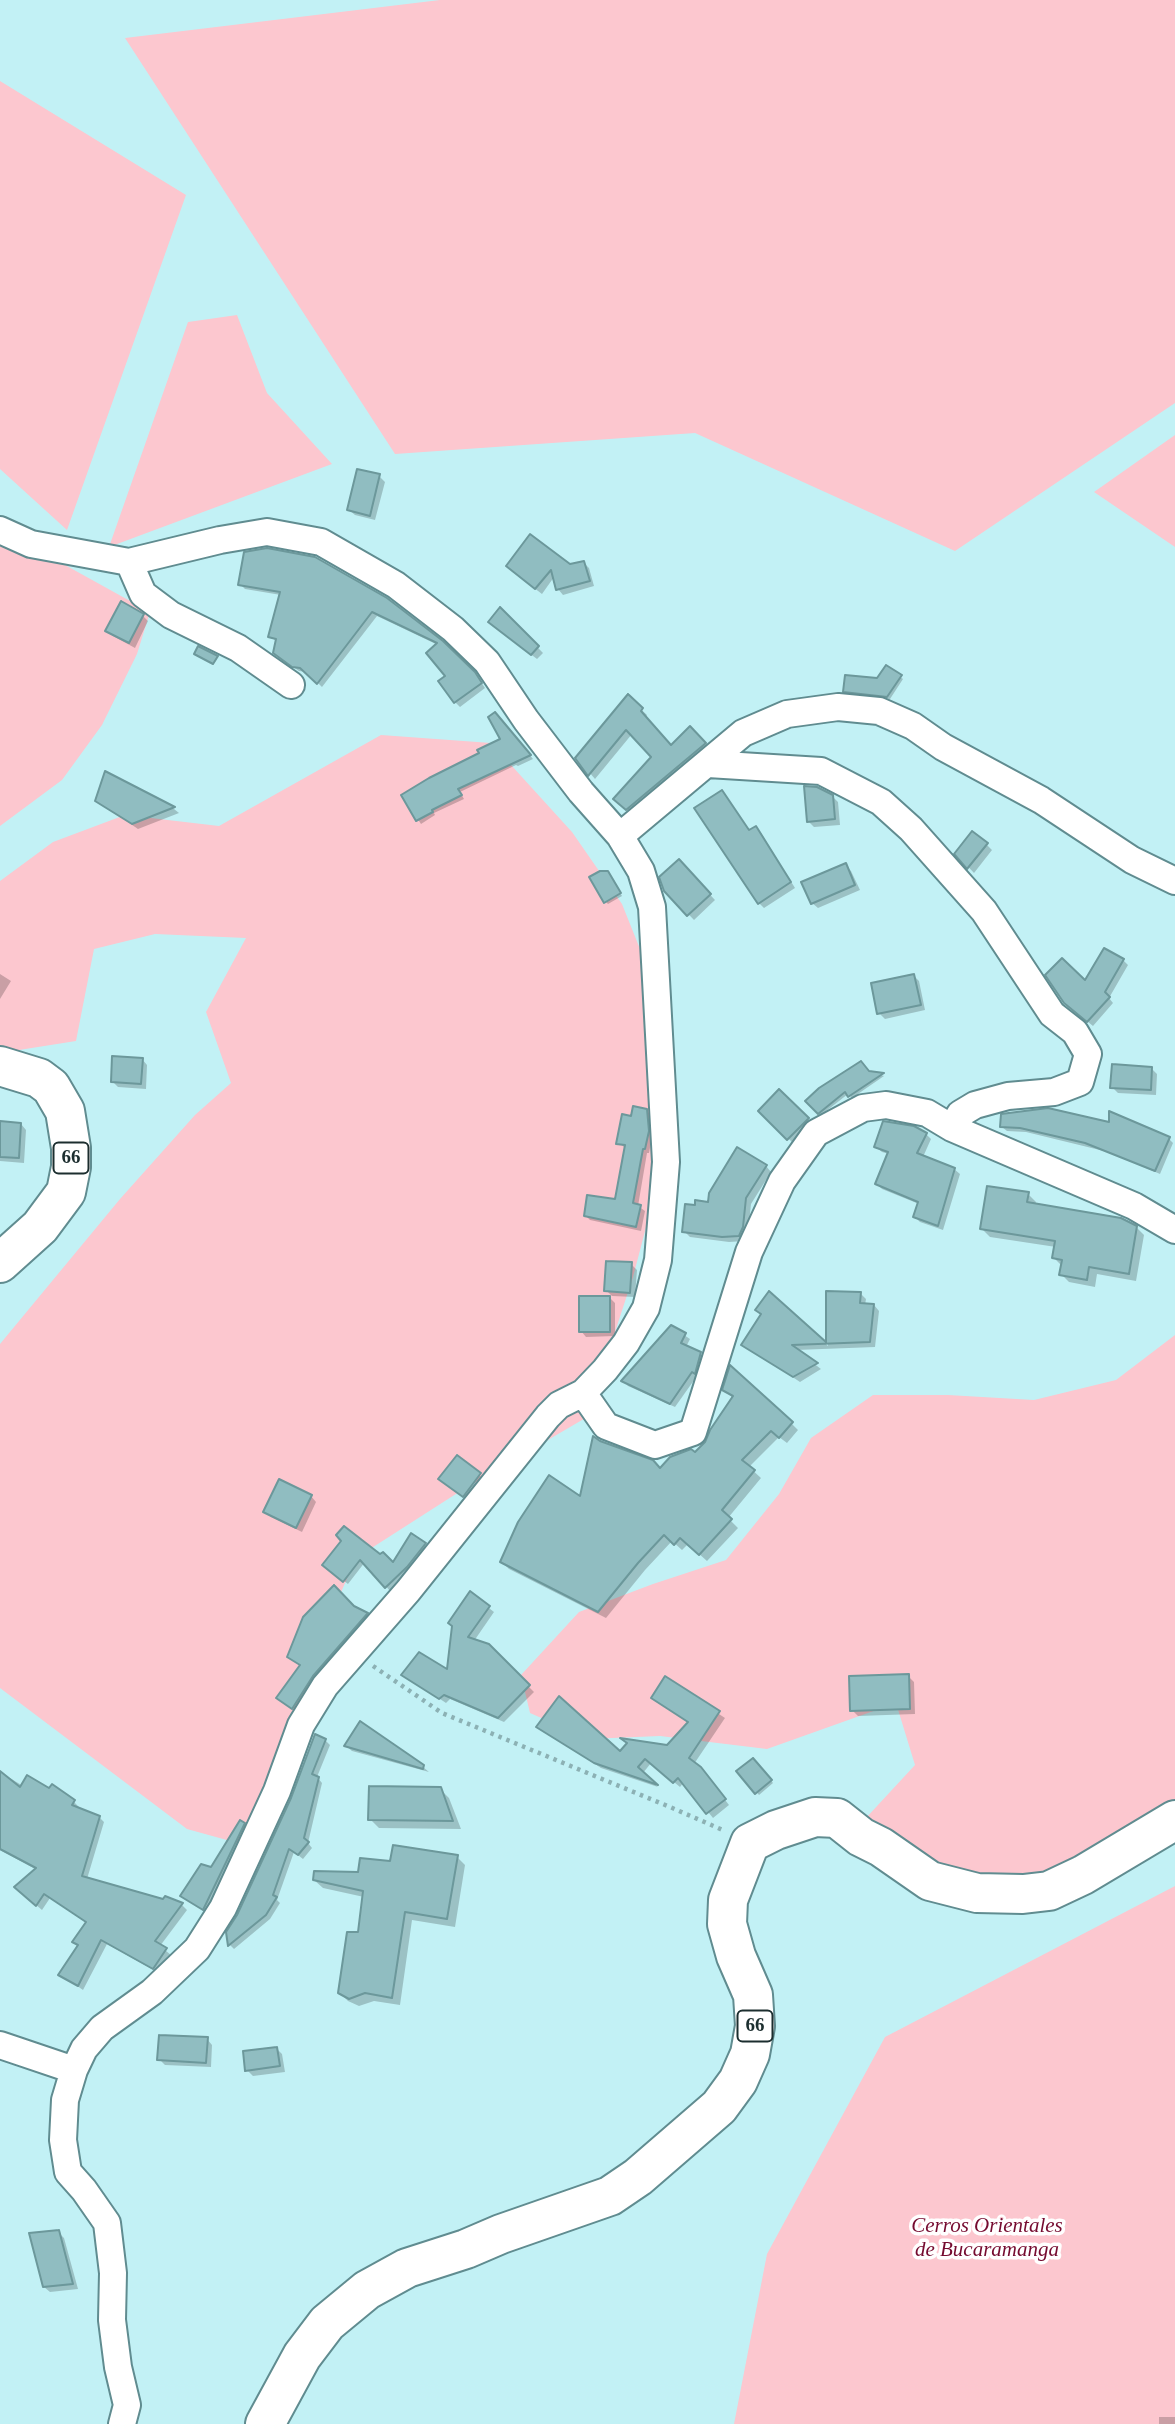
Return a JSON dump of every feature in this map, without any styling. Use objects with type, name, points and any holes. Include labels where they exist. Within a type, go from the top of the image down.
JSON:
[{"type":"highway","name":"66","points":[[0,1066],[39,1078],[51,1087],[65,1111],[71,1148],[66,1192],[40,1227],[0,1263]]},
{"type":"highway","points":[[750,1843],[776,1830],[815,1817],[837,1818],[861,1837],[881,1847],[930,1881],[977,1893],[1023,1894],[1049,1891],[1083,1875],[1175,1821]]},
{"type":"highway","name":"66","points":[[265,2424],[302,2356],[327,2323],[367,2290],[407,2268],[610,2196],[638,2177],[719,2107],[742,2072],[750,2054],[755,2025],[753,1995],[736,1956],[727,1924],[728,1900],[750,1843]]},
{"type":"street","points":[[0,530],[31,544],[129,562],[220,540],[267,532],[321,542],[396,585],[461,637],[487,662],[526,720],[581,792],[620,836],[642,871],[652,907],[666,1163],[658,1260],[646,1308],[626,1343],[583,1392],[559,1405],[548,1416],[355,1654],[324,1686],[301,1725],[277,1791],[223,1908],[197,1949],[152,1992],[102,2028],[84,2049],[74,2070],[65,2100],[64,2140],[68,2172],[107,2223],[113,2273],[112,2320],[118,2367],[127,2406],[122,2424]]},
{"type":"street","points":[[129,562],[143,594],[171,615],[238,648],[291,685]]},
{"type":"street","points":[[620,836],[743,733],[788,714],[838,707],[879,710],[913,726],[943,747],[1041,800],[1132,860],[1175,881]]},
{"type":"street","points":[[708,764],[821,771],[881,802],[911,829],[985,911],[1052,1014],[1075,1032],[1088,1054],[1080,1082],[1054,1092],[1008,1096],[975,1105],[960,1114],[952,1128]]},
{"type":"street","points":[[583,1392],[606,1426],[655,1446],[693,1432],[749,1252],[782,1181],[816,1133],[863,1108],[886,1105],[928,1113],[952,1128],[1134,1206],[1175,1230]]},
{"type":"street","points":[[0,2045],[74,2070]]},
{"type":"path","points":[[355,1654],[442,1713],[750,1843]]},
{"type":"green space","points":[[440,0],[1175,0],[1175,403],[955,551],[695,433],[395,454],[125,38]]},
{"type":"green space","points":[[0,81],[186,195],[67,530],[0,469]]},
{"type":"green space","points":[[237,315],[267,393],[332,464],[109,547],[188,322]]},
{"type":"green space","points":[[1175,435],[1175,547],[1094,492]]},
{"type":"green space","points":[[0,529],[150,612],[137,654],[102,725],[62,780],[0,826]]},
{"type":"green space","points":[[381,735],[491,743],[572,832],[622,904],[664,1009],[655,1193],[594,1413],[459,1492],[356,1558],[331,1615],[305,1709],[252,1847],[187,1829],[0,1688],[0,1344],[120,1199],[195,1115],[231,1083],[206,1012],[246,938],[155,934],[94,949],[76,1041],[0,1053],[0,881],[53,842],[125,815],[219,826]]},
{"type":"green space","points":[[1175,1335],[1175,1811],[1052,1885],[965,1884],[865,1819],[915,1765],[896,1703],[767,1749],[660,1736],[589,1739],[530,1713],[521,1675],[579,1612],[726,1560],[779,1494],[811,1438],[873,1395],[948,1395],[1034,1400],[1116,1380]]},
{"type":"green space","name":"Cerros Orientales de Bucaramanga","points":[[1175,1886],[1175,2424],[734,2424],[767,2254],[885,2037]]},
{"type":"building","points":[[357,469],[380,474],[370,516],[347,510]]},
{"type":"building","points":[[530,534],[570,564],[584,561],[590,581],[556,590],[551,570],[535,589],[506,566]]},
{"type":"building","points":[[267,548],[315,557],[387,598],[443,641],[475,672],[482,683],[454,703],[438,681],[445,676],[426,653],[437,643],[372,612],[317,684],[300,668],[292,667],[273,653],[276,639],[268,637],[280,592],[238,585],[244,552]]},
{"type":"building","points":[[121,601],[144,614],[129,643],[105,631]]},
{"type":"building","points":[[500,607],[539,646],[531,655],[488,622]]},
{"type":"building","points":[[198,646],[218,656],[213,664],[194,654]]},
{"type":"building","points":[[886,665],[902,675],[887,697],[843,692],[845,675],[877,678]]},
{"type":"building","points":[[628,694],[643,708],[641,711],[671,745],[690,726],[706,743],[626,810],[613,799],[651,757],[626,730],[588,776],[575,758]]},
{"type":"building","points":[[495,712],[531,755],[458,789],[462,795],[416,821],[401,795],[500,739],[488,717]]},
{"type":"building","points":[[105,771],[175,807],[132,824],[95,801]]},
{"type":"building","points":[[804,786],[817,787],[833,795],[835,819],[807,822]]},
{"type":"building","points":[[722,790],[749,830],[756,826],[791,882],[758,904],[694,808]]},
{"type":"building","points":[[972,831],[988,843],[967,869],[954,854]]},
{"type":"building","points":[[679,859],[711,894],[687,916],[664,891],[659,877]]},
{"type":"building","points":[[846,863],[855,885],[811,904],[801,882]]},
{"type":"building","points":[[600,871],[608,871],[621,893],[604,903],[589,877]]},
{"type":"building","points":[[1104,948],[1124,959],[1105,992],[1110,997],[1087,1022],[1064,1003],[1045,975],[1062,958],[1085,980]]},
{"type":"building","points":[[914,974],[921,1005],[877,1014],[871,983]]},
{"type":"building","points":[[112,1056],[143,1058],[141,1084],[111,1082]]},
{"type":"building","points":[[861,1061],[869,1071],[884,1073],[848,1097],[845,1092],[818,1114],[805,1101],[819,1088]]},
{"type":"building","points":[[1112,1064],[1152,1067],[1151,1090],[1110,1088]]},
{"type":"building","points":[[779,1089],[809,1118],[787,1140],[758,1111]]},
{"type":"building","points":[[633,1106],[647,1109],[649,1131],[633,1203],[641,1205],[636,1227],[584,1216],[587,1195],[615,1199],[625,1145],[616,1144],[622,1114],[631,1116]]},
{"type":"building","points":[[1048,1108],[1109,1122],[1109,1111],[1170,1137],[1155,1171],[1085,1143],[1020,1128],[1000,1127],[1001,1114]]},
{"type":"building","points":[[0,1121],[21,1123],[19,1158],[0,1157]]},
{"type":"building","points":[[883,1121],[914,1126],[927,1133],[917,1153],[955,1168],[938,1226],[913,1217],[918,1202],[875,1184],[888,1152],[874,1147]]},
{"type":"building","points":[[737,1147],[767,1165],[746,1198],[743,1227],[739,1236],[722,1237],[682,1232],[685,1204],[695,1205],[695,1200],[708,1202],[709,1193]]},
{"type":"building","points":[[987,1186],[1029,1192],[1027,1202],[1121,1218],[1137,1226],[1129,1274],[1089,1267],[1087,1280],[1059,1275],[1062,1260],[1052,1258],[1055,1241],[980,1229]]},
{"type":"building","points":[[606,1261],[632,1262],[630,1293],[604,1291]]},
{"type":"building","points":[[769,1291],[826,1342],[826,1291],[861,1292],[860,1303],[874,1304],[870,1342],[792,1345],[818,1363],[793,1377],[741,1345],[761,1314],[755,1310]]},
{"type":"building","points":[[579,1296],[610,1296],[610,1332],[579,1332]]},
{"type":"building","points":[[671,1325],[686,1333],[681,1343],[701,1352],[695,1374],[692,1372],[670,1404],[621,1381]]},
{"type":"building","points":[[730,1365],[793,1422],[779,1438],[771,1431],[742,1460],[755,1470],[722,1510],[732,1519],[699,1555],[680,1538],[674,1545],[664,1535],[598,1612],[500,1562],[518,1522],[549,1475],[580,1496],[593,1436],[653,1460],[660,1468],[670,1457],[691,1449],[695,1452],[705,1442],[733,1396],[722,1390]]},
{"type":"building","points":[[457,1455],[481,1473],[463,1497],[438,1479]]},
{"type":"building","points":[[279,1479],[312,1495],[296,1528],[263,1512]]},
{"type":"building","points":[[344,1526],[380,1554],[383,1552],[393,1562],[411,1533],[426,1543],[407,1567],[385,1588],[360,1560],[343,1582],[322,1565],[341,1541],[336,1535]]},
{"type":"building","points":[[334,1585],[354,1606],[368,1613],[313,1676],[292,1709],[276,1698],[300,1665],[287,1657],[303,1617]]},
{"type":"building","points":[[470,1591],[490,1606],[468,1637],[489,1644],[530,1685],[498,1718],[444,1695],[439,1699],[401,1675],[419,1652],[447,1669],[452,1626],[448,1623]]},
{"type":"building","points":[[909,1674],[910,1709],[850,1711],[849,1676]]},
{"type":"building","points":[[665,1676],[720,1711],[689,1758],[701,1767],[726,1799],[706,1814],[678,1778],[673,1783],[645,1759],[638,1767],[658,1785],[594,1763],[536,1727],[559,1696],[620,1751],[627,1743],[620,1738],[667,1745],[688,1722],[651,1698]]},
{"type":"building","points":[[360,1721],[424,1765],[423,1769],[344,1746]]},
{"type":"building","points":[[315,1734],[326,1739],[312,1774],[319,1777],[304,1838],[309,1842],[298,1855],[289,1849],[273,1895],[277,1897],[266,1915],[228,1946],[226,1932],[237,1915],[291,1798]]},
{"type":"building","points":[[753,1758],[772,1780],[755,1794],[736,1771]]},
{"type":"building","points":[[0,1771],[20,1787],[27,1775],[49,1788],[52,1784],[75,1800],[72,1805],[100,1816],[82,1876],[163,1899],[165,1896],[183,1903],[155,1941],[167,1948],[153,1969],[101,1940],[78,1986],[58,1975],[78,1945],[72,1942],[86,1922],[44,1894],[36,1906],[14,1887],[36,1868],[0,1849]]},
{"type":"building","points":[[369,1786],[441,1787],[453,1821],[368,1820]]},
{"type":"building","points":[[240,1820],[245,1823],[203,1910],[180,1896],[201,1864],[211,1867]]},
{"type":"building","points":[[393,1845],[458,1855],[447,1919],[405,1912],[392,1998],[365,1993],[349,1999],[338,1993],[347,1932],[358,1932],[363,1891],[313,1880],[314,1871],[358,1872],[360,1858],[390,1861]]},
{"type":"building","points":[[159,2035],[208,2037],[206,2063],[157,2060]]},
{"type":"building","points":[[277,2047],[280,2066],[245,2071],[243,2051]]},
{"type":"building","points":[[59,2230],[73,2284],[43,2287],[29,2233]]}]
